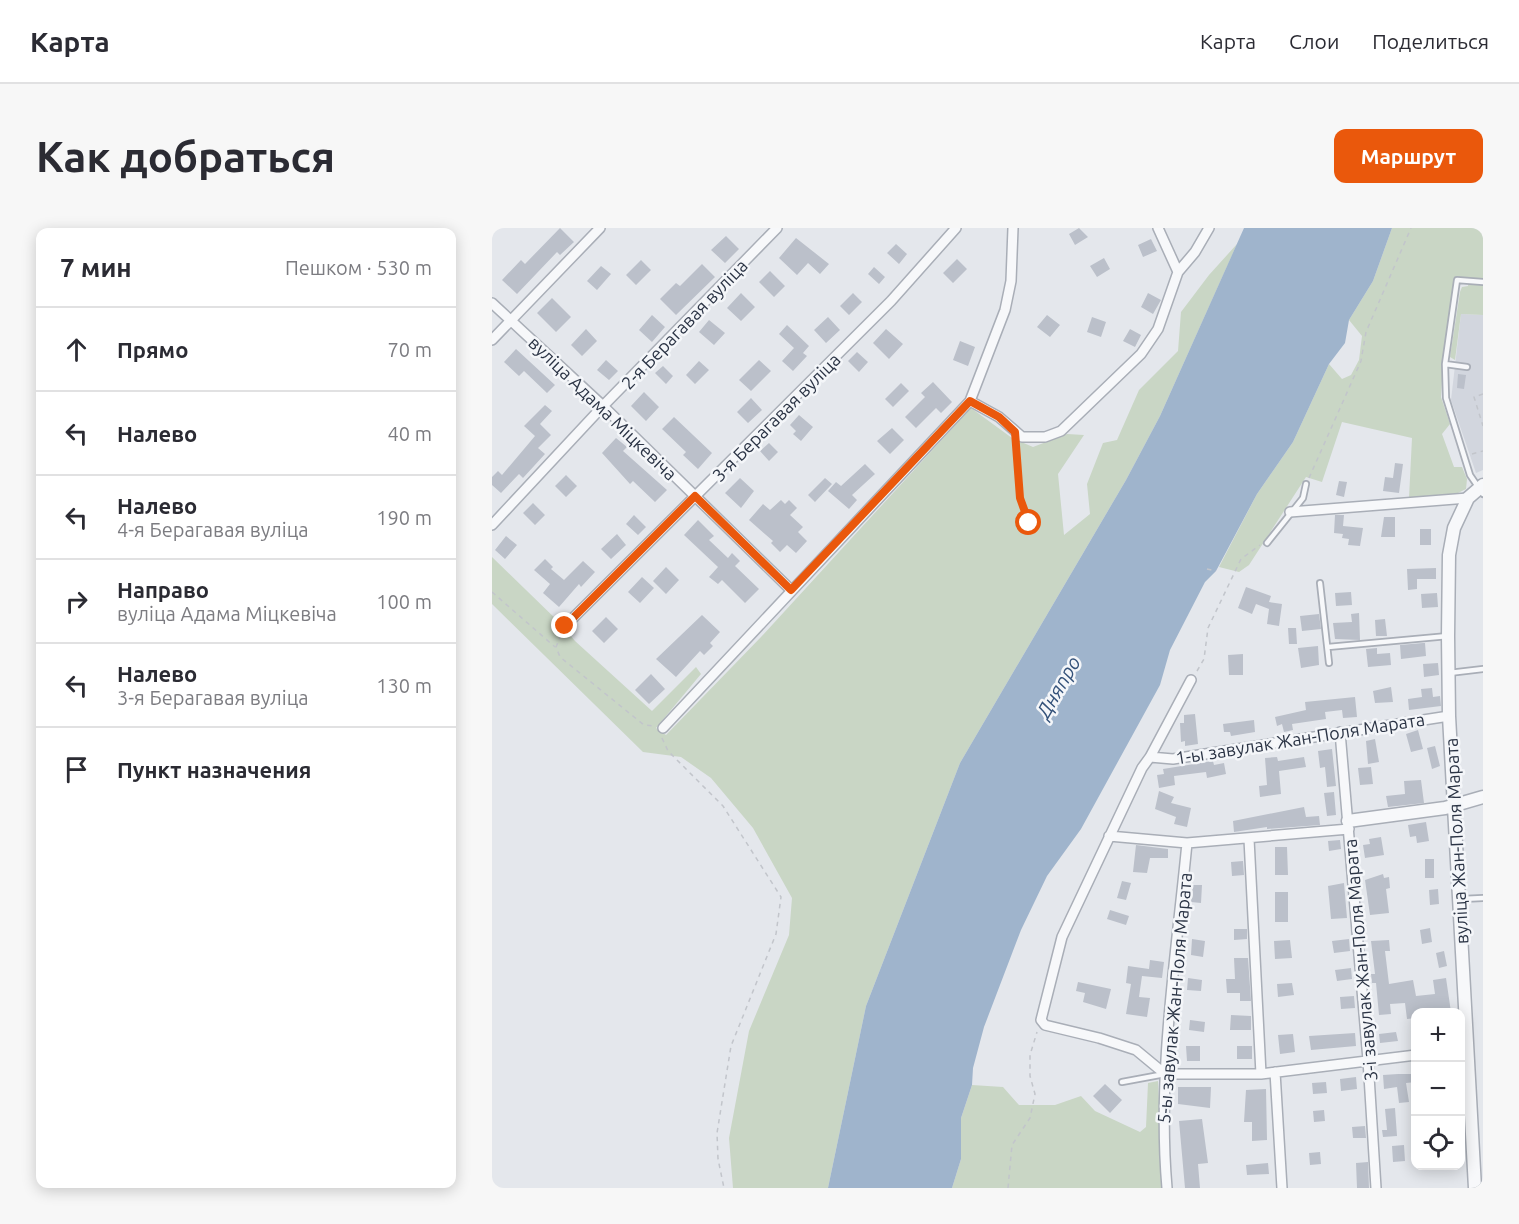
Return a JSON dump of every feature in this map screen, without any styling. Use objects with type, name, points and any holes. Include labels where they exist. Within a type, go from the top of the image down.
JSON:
[{"type":"street","points":[[492,340],[600,228]]},
{"type":"street","name":"2-я Берагавая вуліца","points":[[492,525],[603,406],[777,228]]},
{"type":"street","name":"3-я Берагавая вуліца","points":[[565,626],[891,301],[956,228]]},
{"type":"street","points":[[663,728],[970,401],[1005,310],[1011,281],[1013,228]]},
{"type":"street","points":[[1158,228],[1178,272]]},
{"type":"street","points":[[970,401],[999,417],[1015,432],[1032,439],[1060,431],[1075,420],[1141,354],[1158,328],[1178,272],[1195,252],[1209,228]]},
{"type":"street","name":"вуліца Адама Міцкевіча","points":[[492,303],[603,406],[791,590]]},
{"type":"street","name":"вуліца Жан-Поля Марата","points":[[1463,1008],[1455,805],[1449,716],[1449,555],[1454,528],[1468,498],[1481,489]]},
{"type":"street","points":[[1290,512],[1468,498]]},
{"type":"street","name":"1-ы завулак Жан-Поля Марата","points":[[1041,1020],[1062,937],[1142,768],[1191,680]]},
{"type":"street","name":"1-ы завулак Жан-Поля Марата","points":[[1150,757],[1173,759],[1449,716]]},
{"type":"street","name":"3-і завулак Жан-Поля Марата","points":[[1340,732],[1368,1060],[1376,1188]]},
{"type":"street","points":[[1109,836],[1187,843],[1250,839],[1349,825],[1455,805],[1483,797]]},
{"type":"street","points":[[1250,839],[1261,1074]]},
{"type":"street","name":"5-ы завулак Жан-Поля Марата","points":[[1167,1188],[1162,1132],[1165,1074],[1187,843]]},
{"type":"street","points":[[1041,1020],[1045,1025],[1136,1050],[1165,1074],[1261,1074],[1411,1056]]},
{"type":"street","name":"вуліца Жан-Поля Марата","points":[[1465,1062],[1475,1188]]},
{"type":"street","points":[[1275,1072],[1282,1188]]},
{"type":"lane","points":[[1481,489],[1470,475],[1446,398],[1445,364],[1457,280],[1483,282]]},
{"type":"lane","points":[[1445,364],[1467,367]]},
{"type":"lane","points":[[1267,543],[1303,498],[1306,484]]},
{"type":"lane","points":[[1320,583],[1329,663]]},
{"type":"lane","points":[[1328,647],[1448,636]]},
{"type":"lane","points":[[1449,673],[1483,669]]},
{"type":"lane","points":[[1459,899],[1483,898]]},
{"type":"lane","points":[[1122,1082],[1165,1074]]},
{"type":"path","points":[[1306,484],[1361,361],[1366,332],[1411,228]]},
{"type":"path","points":[[1483,394],[1473,397],[1483,426]]},
{"type":"path","points":[[1015,432],[1020,498],[1029,523]]},
{"type":"path","points":[[1464,456],[1483,451]]},
{"type":"path","points":[[1191,680],[1204,659],[1208,628],[1241,559],[1257,546],[1267,543]]},
{"type":"path","points":[[1207,569],[1216,571]]},
{"type":"path","points":[[492,592],[556,647],[560,657],[644,725],[663,728],[661,740],[668,751],[723,806],[781,897],[776,934],[731,1046],[717,1133],[718,1159],[724,1188]]},
{"type":"path","points":[[556,647],[565,626]]},
{"type":"path","points":[[1008,1188],[1012,1145],[1030,1118],[1035,1094],[1030,1076],[1030,1055],[1041,1020]]},
{"type":"shaded area","points":[[1461,314],[1483,315],[1483,470],[1476,473],[1451,400]]},
{"type":"green space","points":[[1392,228],[1483,228],[1483,315],[1461,314],[1455,360],[1450,357],[1460,292],[1462,287],[1468,286],[1469,278],[1454,277],[1443,363],[1441,397],[1450,424],[1442,434],[1454,467],[1462,467],[1467,479],[1466,489],[1456,494],[1409,498],[1412,438],[1342,422],[1322,482],[1306,477],[1249,565],[1239,572],[1219,567],[1257,494],[1293,442],[1329,364],[1342,379],[1351,375],[1359,360],[1362,336],[1349,320],[1373,281]]},
{"type":"green space","points":[[1237,244],[1160,416],[1126,480],[960,763],[866,1006],[828,1188],[733,1188],[729,1138],[749,1031],[789,935],[792,898],[753,828],[711,778],[681,757],[643,752],[492,604],[492,557],[560,623],[575,641],[652,711],[696,667],[701,674],[656,728],[666,735],[761,637],[971,408],[1012,438],[1033,447],[1067,434],[1084,435],[1058,474],[1064,535],[1090,514],[1087,484],[1103,443],[1117,440],[1139,390],[1178,351],[1181,312],[1209,275]]},
{"type":"green space","points":[[1158,1081],[1163,1188],[952,1188],[961,1159],[961,1118],[972,1085],[1003,1087],[1019,1105],[1055,1105],[1081,1096],[1095,1111],[1140,1132],[1146,1127],[1148,1083]]},
{"type":"water","name":"Дняпро","points":[[1244,228],[1392,228],[1373,281],[1349,320],[1345,343],[1329,364],[1293,442],[1257,494],[1216,571],[1205,582],[1170,650],[1160,685],[1081,829],[1047,876],[1021,930],[984,1027],[973,1068],[972,1085],[961,1118],[961,1159],[952,1188],[828,1188],[866,1006],[960,763],[1126,480],[1160,416]]},
{"type":"building","points":[[560,228],[574,242],[560,255],[557,252],[517,294],[502,280],[521,260],[525,264]]},
{"type":"building","points":[[1079,228],[1088,237],[1075,245],[1069,234]]},
{"type":"building","points":[[726,236],[739,249],[725,263],[711,250]]},
{"type":"building","points":[[796,238],[829,264],[820,274],[808,263],[797,275],[779,258]]},
{"type":"building","points":[[1151,239],[1157,251],[1143,257],[1138,245]]},
{"type":"building","points":[[896,244],[907,254],[899,264],[887,253]]},
{"type":"building","points":[[1104,258],[1110,269],[1097,277],[1090,266]]},
{"type":"building","points":[[957,259],[967,269],[953,283],[943,273]]},
{"type":"building","points":[[641,260],[651,270],[636,285],[626,275]]},
{"type":"building","points":[[702,264],[715,277],[676,315],[660,299],[676,283],[680,286]]},
{"type":"building","points":[[601,266],[611,274],[597,290],[587,281]]},
{"type":"building","points":[[874,267],[885,277],[879,284],[868,274]]},
{"type":"building","points":[[770,271],[785,286],[774,297],[759,282]]},
{"type":"building","points":[[741,293],[755,307],[741,321],[727,308]]},
{"type":"building","points":[[853,293],[862,302],[849,315],[840,306]]},
{"type":"building","points":[[1148,293],[1161,300],[1153,314],[1141,307]]},
{"type":"building","points":[[552,298],[571,317],[556,332],[537,313]]},
{"type":"building","points":[[652,315],[665,327],[652,342],[639,330]]},
{"type":"building","points":[[1047,315],[1060,325],[1050,337],[1037,327]]},
{"type":"building","points":[[828,317],[840,330],[826,343],[814,330]]},
{"type":"building","points":[[1092,317],[1106,322],[1101,337],[1087,332]]},
{"type":"building","points":[[709,320],[725,333],[714,345],[699,332]]},
{"type":"building","points":[[787,325],[809,346],[803,353],[807,356],[793,371],[782,361],[794,348],[779,334]]},
{"type":"building","points":[[586,329],[597,341],[582,356],[571,345]]},
{"type":"building","points":[[886,329],[903,344],[889,359],[873,343]]},
{"type":"building","points":[[1130,329],[1141,335],[1135,347],[1123,341]]},
{"type":"building","points":[[960,341],[975,347],[968,366],[953,360]]},
{"type":"building","points":[[516,349],[555,385],[547,393],[524,371],[519,376],[504,362]]},
{"type":"building","points":[[857,352],[868,362],[859,372],[848,361]]},
{"type":"building","points":[[606,360],[618,371],[609,380],[597,370]]},
{"type":"building","points":[[759,360],[771,371],[751,391],[739,380]]},
{"type":"building","points":[[699,361],[709,370],[695,384],[686,375]]},
{"type":"building","points":[[663,366],[673,376],[666,384],[655,373]]},
{"type":"building","points":[[1458,374],[1466,375],[1464,389],[1457,388]]},
{"type":"building","points":[[933,382],[952,402],[941,413],[936,408],[916,428],[905,417],[925,397],[921,393]]},
{"type":"building","points":[[901,383],[909,391],[893,407],[885,399]]},
{"type":"building","points":[[644,392],[659,407],[646,421],[631,406]]},
{"type":"building","points":[[751,398],[762,410],[748,423],[737,412]]},
{"type":"building","points":[[545,405],[552,411],[540,424],[551,435],[538,448],[545,454],[523,478],[519,474],[501,493],[492,485],[492,477],[498,471],[502,475],[535,436],[524,426]]},
{"type":"building","points":[[799,415],[813,427],[801,441],[793,434],[796,431],[790,425]]},
{"type":"building","points":[[674,417],[712,453],[698,469],[683,455],[686,452],[662,429]]},
{"type":"building","points":[[892,428],[904,440],[890,454],[877,441]]},
{"type":"building","points":[[616,438],[627,447],[623,451],[667,490],[655,502],[633,481],[630,484],[602,453]]},
{"type":"building","points":[[769,443],[778,452],[769,461],[760,451]]},
{"type":"building","points":[[1395,463],[1403,464],[1399,493],[1383,491],[1385,477],[1393,478]]},
{"type":"building","points":[[865,464],[875,474],[852,495],[857,500],[849,509],[828,491],[836,482],[841,486]]},
{"type":"building","points":[[566,475],[577,486],[566,497],[555,486]]},
{"type":"building","points":[[740,478],[754,491],[741,508],[725,493]]},
{"type":"building","points":[[825,478],[832,484],[815,502],[808,495]]},
{"type":"building","points":[[1339,481],[1347,482],[1344,497],[1336,495]]},
{"type":"building","points":[[781,500],[785,504],[789,500],[797,508],[790,515],[803,527],[798,532],[807,541],[796,553],[787,545],[780,552],[771,543],[773,541],[749,520],[763,504],[770,510]]},
{"type":"building","points":[[533,503],[545,515],[535,525],[523,513]]},
{"type":"building","points":[[634,515],[646,527],[638,535],[626,524]]},
{"type":"building","points":[[1335,515],[1344,515],[1343,526],[1363,528],[1360,546],[1348,545],[1349,539],[1342,538],[1343,534],[1334,533]]},
{"type":"building","points":[[1384,517],[1395,517],[1395,537],[1381,537]]},
{"type":"building","points":[[698,520],[714,536],[709,540],[728,558],[732,553],[740,561],[735,566],[759,589],[745,603],[722,580],[718,584],[709,577],[718,567],[684,535]]},
{"type":"building","points":[[1420,529],[1431,529],[1431,545],[1420,545]]},
{"type":"building","points":[[617,534],[626,545],[611,559],[601,549]]},
{"type":"building","points":[[506,536],[517,545],[505,559],[495,550]]},
{"type":"building","points":[[545,559],[553,567],[551,569],[564,580],[583,561],[595,572],[581,587],[579,584],[559,607],[543,593],[550,584],[534,570]]},
{"type":"building","points":[[666,567],[679,580],[666,594],[653,581]]},
{"type":"building","points":[[1436,568],[1436,579],[1417,579],[1417,589],[1408,590],[1407,569]]},
{"type":"building","points":[[642,577],[654,588],[640,603],[628,592]]},
{"type":"building","points":[[1246,587],[1271,596],[1269,602],[1282,604],[1279,626],[1267,624],[1269,609],[1256,604],[1252,614],[1238,608]]},
{"type":"building","points":[[1351,592],[1352,605],[1336,606],[1335,593]]},
{"type":"building","points":[[1437,593],[1438,607],[1422,608],[1421,594]]},
{"type":"building","points":[[1359,613],[1360,640],[1335,639],[1333,623],[1352,622],[1351,614]]},
{"type":"building","points":[[1319,614],[1321,629],[1302,631],[1300,616]]},
{"type":"building","points":[[702,615],[720,632],[710,643],[713,646],[704,655],[700,651],[676,677],[656,659]]},
{"type":"building","points":[[606,617],[618,629],[604,643],[592,631]]},
{"type":"building","points":[[1385,619],[1387,636],[1376,636],[1375,620]]},
{"type":"building","points":[[1288,628],[1296,628],[1297,644],[1289,644]]},
{"type":"building","points":[[1425,643],[1426,656],[1401,659],[1400,645]]},
{"type":"building","points":[[1318,646],[1319,665],[1301,668],[1298,648]]},
{"type":"building","points":[[1377,648],[1377,654],[1390,653],[1391,665],[1368,667],[1366,649]]},
{"type":"building","points":[[1243,654],[1243,675],[1229,675],[1228,655]]},
{"type":"building","points":[[1438,663],[1439,675],[1424,677],[1423,664]]},
{"type":"building","points":[[651,674],[665,689],[649,704],[635,690]]},
{"type":"building","points":[[1391,687],[1393,702],[1375,703],[1373,691]]},
{"type":"building","points":[[1432,688],[1433,697],[1440,696],[1441,706],[1409,710],[1408,699],[1422,697],[1421,689]]},
{"type":"building","points":[[1355,697],[1357,717],[1343,718],[1342,710],[1325,712],[1326,719],[1292,724],[1293,730],[1284,732],[1282,724],[1277,726],[1275,717],[1306,710],[1305,702]]},
{"type":"building","points":[[1195,714],[1198,744],[1185,746],[1185,741],[1181,742],[1180,723],[1184,723],[1184,715]]},
{"type":"building","points":[[1254,720],[1255,732],[1231,736],[1230,732],[1224,732],[1223,724]]},
{"type":"building","points":[[1418,730],[1423,749],[1411,752],[1406,734]]},
{"type":"building","points":[[1375,739],[1379,762],[1368,764],[1366,741]]},
{"type":"building","points":[[1435,746],[1440,766],[1432,769],[1427,748]]},
{"type":"building","points":[[1332,749],[1336,786],[1327,787],[1325,767],[1320,768],[1318,751]]},
{"type":"building","points":[[1277,757],[1278,761],[1304,757],[1306,767],[1279,771],[1281,794],[1260,797],[1259,786],[1267,785],[1265,758]]},
{"type":"building","points":[[1213,761],[1214,765],[1224,763],[1226,774],[1207,778],[1206,772],[1174,776],[1175,785],[1159,788],[1157,775],[1164,774],[1163,769]]},
{"type":"building","points":[[1371,767],[1373,784],[1360,785],[1358,768]]},
{"type":"building","points":[[1421,780],[1424,803],[1388,807],[1386,796],[1405,794],[1404,781]]},
{"type":"building","points":[[1159,791],[1174,797],[1171,803],[1191,808],[1187,827],[1174,824],[1176,817],[1155,809]]},
{"type":"building","points":[[1334,792],[1336,815],[1327,816],[1324,793]]},
{"type":"building","points":[[1304,807],[1306,817],[1319,816],[1320,825],[1267,829],[1267,827],[1234,832],[1233,821]]},
{"type":"building","points":[[1426,822],[1429,841],[1417,843],[1416,836],[1410,837],[1408,825]]},
{"type":"building","points":[[1381,837],[1384,855],[1365,858],[1363,845],[1370,844],[1369,839]]},
{"type":"building","points":[[1340,840],[1341,849],[1329,851],[1328,841]]},
{"type":"building","points":[[1136,845],[1168,849],[1168,858],[1150,858],[1147,873],[1133,872]]},
{"type":"building","points":[[1275,847],[1287,847],[1288,875],[1275,875]]},
{"type":"building","points":[[1425,859],[1434,859],[1434,878],[1425,878]]},
{"type":"building","points":[[1243,861],[1244,875],[1232,876],[1231,862]]},
{"type":"building","points":[[1383,874],[1384,878],[1389,877],[1390,888],[1386,889],[1389,913],[1370,915],[1365,880]]},
{"type":"building","points":[[1122,881],[1131,883],[1126,900],[1117,898]]},
{"type":"building","points":[[1344,883],[1347,918],[1331,919],[1328,886]]},
{"type":"building","points":[[1193,885],[1202,885],[1201,903],[1191,902]]},
{"type":"building","points":[[1438,889],[1439,904],[1430,905],[1429,890]]},
{"type":"building","points":[[1275,892],[1288,892],[1288,922],[1275,922]]},
{"type":"building","points":[[1110,910],[1129,916],[1126,925],[1107,919]]},
{"type":"building","points":[[1430,928],[1432,942],[1422,944],[1420,930]]},
{"type":"building","points":[[1234,929],[1247,929],[1247,939],[1234,940]]},
{"type":"building","points":[[1192,939],[1205,941],[1203,957],[1191,955]]},
{"type":"building","points":[[1349,939],[1350,951],[1334,953],[1332,941]]},
{"type":"building","points":[[1290,940],[1292,958],[1275,959],[1274,941]]},
{"type":"building","points":[[1389,940],[1390,951],[1385,951],[1389,984],[1413,980],[1416,996],[1435,994],[1433,980],[1446,978],[1450,1008],[1411,1008],[1411,1019],[1407,1019],[1405,1003],[1390,1004],[1391,1014],[1379,1015],[1376,983],[1372,983],[1371,974],[1375,974],[1371,941]]},
{"type":"building","points":[[1444,951],[1447,966],[1439,968],[1436,953]]},
{"type":"building","points":[[1234,958],[1248,958],[1251,1001],[1240,1001],[1240,993],[1227,993],[1226,979],[1235,979]]},
{"type":"building","points":[[1150,960],[1164,962],[1162,978],[1142,976],[1139,997],[1150,998],[1147,1017],[1126,1014],[1131,984],[1126,983],[1128,966],[1149,969]]},
{"type":"building","points":[[1351,968],[1352,979],[1337,981],[1335,970]]},
{"type":"building","points":[[1188,978],[1202,980],[1201,991],[1187,990]]},
{"type":"building","points":[[1078,982],[1111,989],[1106,1009],[1083,1002],[1085,993],[1076,991]]},
{"type":"building","points":[[1292,983],[1294,995],[1278,997],[1277,984]]},
{"type":"building","points":[[1354,996],[1355,1008],[1341,1009],[1340,997]]},
{"type":"building","points":[[1231,1015],[1251,1016],[1251,1030],[1230,1030]]},
{"type":"building","points":[[1190,1020],[1205,1022],[1204,1032],[1189,1030]]},
{"type":"building","points":[[1396,1032],[1398,1041],[1380,1043],[1379,1034]]},
{"type":"building","points":[[1355,1033],[1356,1046],[1311,1050],[1309,1036]]},
{"type":"building","points":[[1293,1034],[1295,1052],[1280,1054],[1278,1035]]},
{"type":"building","points":[[1186,1046],[1200,1046],[1200,1061],[1187,1061]]},
{"type":"building","points":[[1237,1046],[1252,1046],[1252,1059],[1237,1059]]},
{"type":"building","points":[[1411,1074],[1411,1082],[1406,1083],[1409,1102],[1399,1103],[1397,1087],[1384,1089],[1383,1075]]},
{"type":"building","points":[[1356,1077],[1357,1089],[1341,1091],[1340,1079]]},
{"type":"building","points":[[1326,1082],[1327,1093],[1313,1094],[1312,1083]]},
{"type":"building","points":[[1105,1084],[1122,1100],[1110,1113],[1093,1096]]},
{"type":"building","points":[[1178,1087],[1211,1087],[1210,1108],[1178,1104]]},
{"type":"building","points":[[1266,1089],[1267,1140],[1252,1141],[1252,1122],[1244,1122],[1246,1090]]},
{"type":"building","points":[[1395,1108],[1397,1136],[1383,1137],[1382,1130],[1387,1130],[1385,1109]]},
{"type":"building","points":[[1324,1110],[1325,1121],[1314,1122],[1313,1111]]},
{"type":"building","points":[[1202,1119],[1208,1163],[1198,1164],[1200,1188],[1185,1188],[1179,1121]]},
{"type":"building","points":[[1365,1126],[1366,1138],[1353,1138],[1352,1127]]},
{"type":"building","points":[[1404,1145],[1405,1161],[1393,1162],[1392,1146]]},
{"type":"building","points":[[1320,1152],[1321,1164],[1310,1165],[1309,1153]]},
{"type":"building","points":[[1368,1162],[1369,1188],[1357,1188],[1356,1163]]},
{"type":"building","points":[[1268,1163],[1269,1174],[1247,1175],[1246,1165]]},
{"type":"route","points":[[565,626],[695,496],[791,590],[970,401],[999,417],[1015,432],[1021,482],[1020,498],[1029,523]]}]
